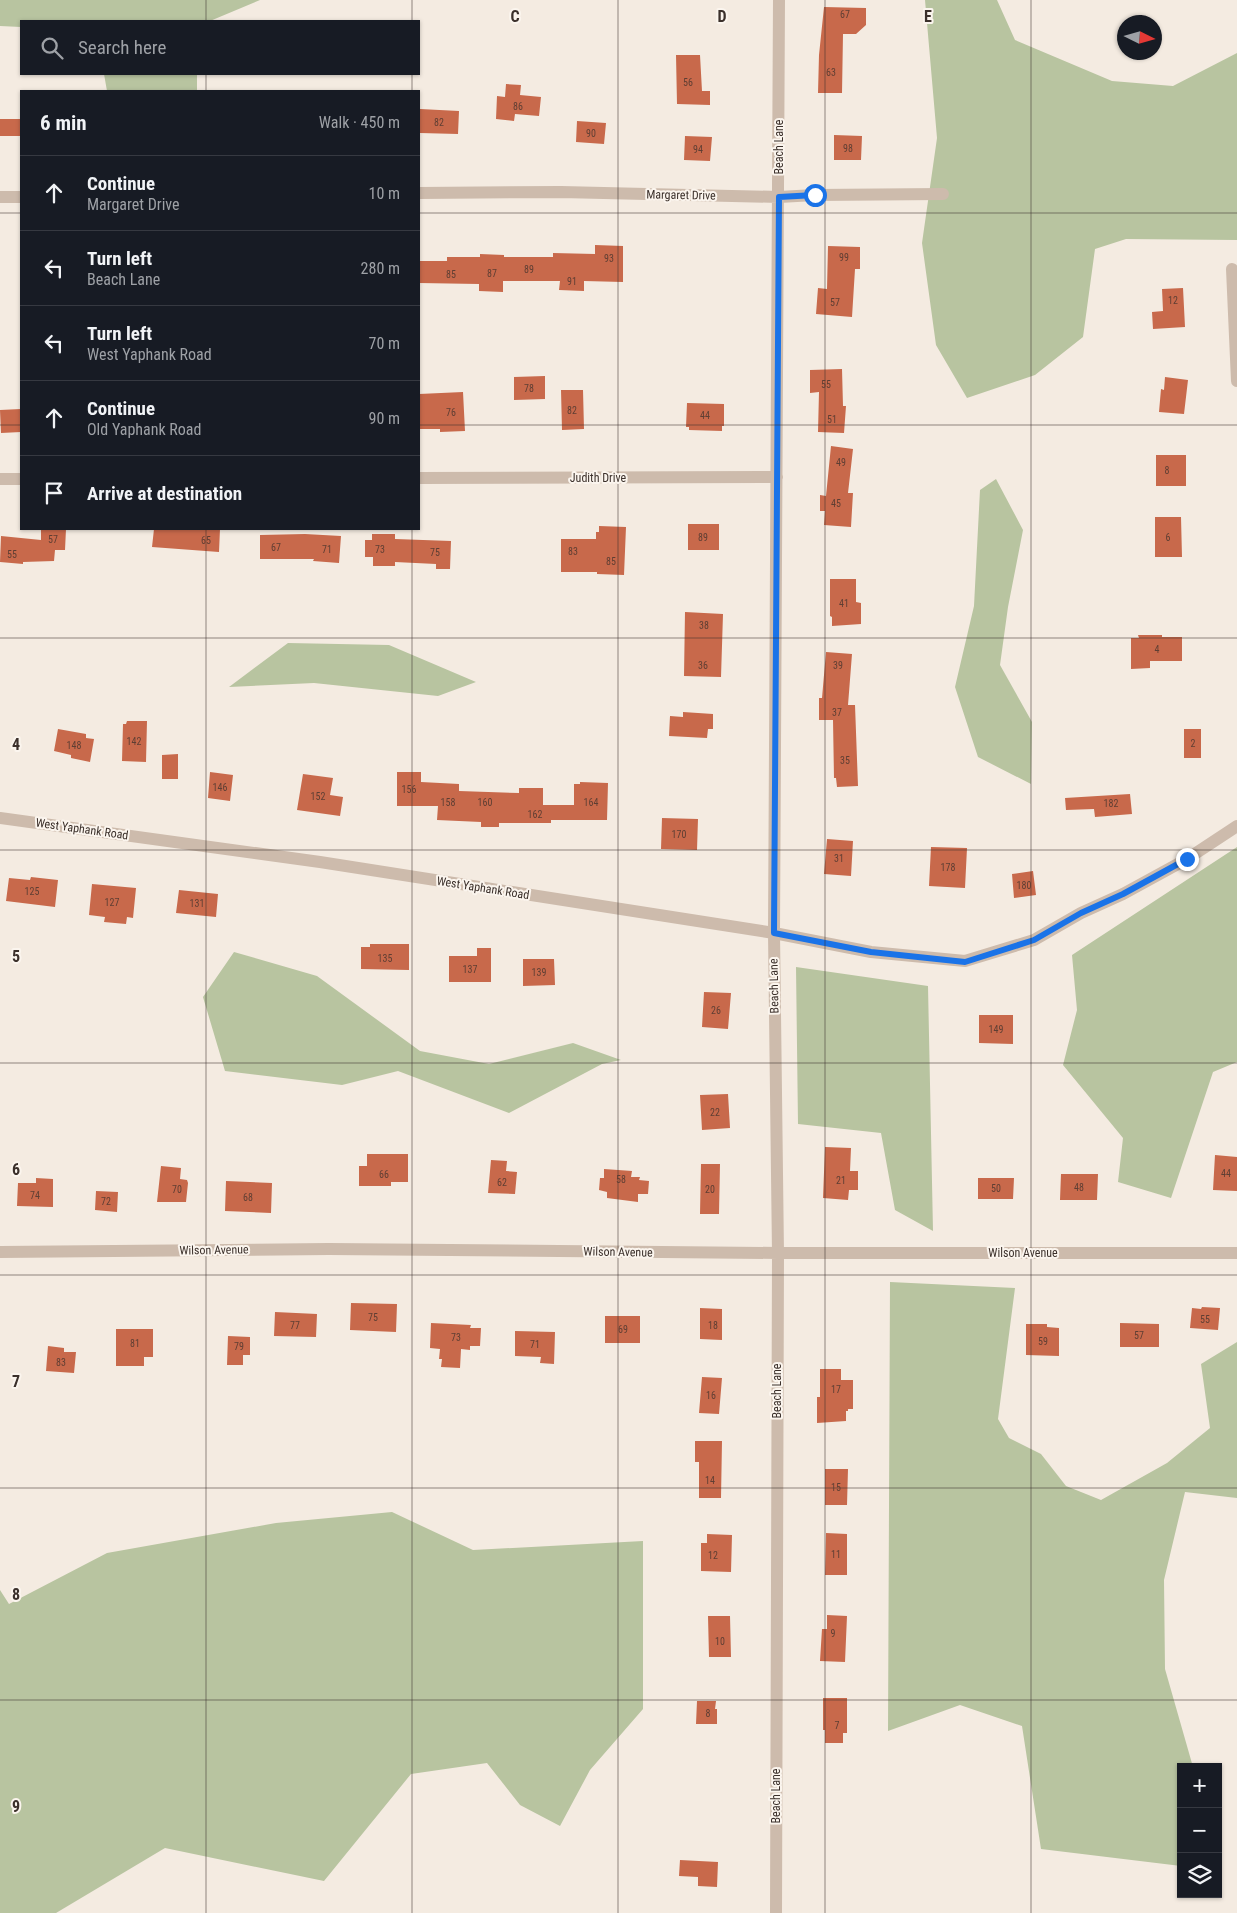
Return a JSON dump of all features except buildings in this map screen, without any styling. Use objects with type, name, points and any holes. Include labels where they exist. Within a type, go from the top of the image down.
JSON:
[{"type":"street","name":"Beach Lane","points":[[776,1913],[778,1253],[774,933],[779,0]]},
{"type":"street","name":"Margaret Drive","points":[[420,193],[561,192],[779,197],[943,194]]},
{"type":"street","points":[[0,197],[20,197]]},
{"type":"street","points":[[1232,268],[1237,381]]},
{"type":"street","name":"Judith Drive","points":[[420,478],[777,477]]},
{"type":"street","points":[[0,479],[20,479]]},
{"type":"street","name":"West Yaphank Road","points":[[0,818],[320,862],[774,933],[871,952],[965,962],[1034,940],[1081,913],[1123,894],[1187,859],[1237,826]]},
{"type":"street","name":"Wilson Avenue","points":[[0,1252],[329,1249],[778,1253],[1237,1253]]},
{"type":"green space","points":[[0,0],[260,0],[212,20],[20,20],[20,27],[0,26]]},
{"type":"green space","points":[[925,0],[997,0],[1015,40],[1112,81],[1173,86],[1237,53],[1237,240],[1126,239],[1095,249],[1083,337],[1035,375],[967,398],[936,345],[922,243],[937,138]]},
{"type":"green space","points":[[104,75],[197,75],[197,90],[107,90]]},
{"type":"green space","points":[[996,479],[1023,530],[1008,607],[1000,665],[1032,722],[1031,784],[978,757],[955,687],[974,606],[980,490]]},
{"type":"green space","points":[[288,643],[389,645],[476,682],[438,696],[314,683],[229,687]]},
{"type":"green space","points":[[1237,847],[1237,1062],[1213,1072],[1171,1198],[1118,1182],[1123,1138],[1063,1065],[1077,1010],[1072,955]]},
{"type":"green space","points":[[234,952],[317,976],[420,1051],[489,1064],[573,1043],[621,1060],[602,1064],[509,1113],[398,1071],[342,1085],[225,1071],[203,997]]},
{"type":"green space","points":[[796,967],[928,986],[933,1231],[895,1210],[881,1133],[798,1124]]},
{"type":"green space","points":[[890,1282],[1015,1288],[998,1419],[1009,1438],[1041,1454],[1066,1486],[1101,1500],[1167,1463],[1210,1428],[1201,1364],[1237,1342],[1237,1498],[1185,1492],[1164,1580],[1165,1669],[1192,1763],[1177,1763],[1177,1866],[1041,1849],[1022,1726],[960,1705],[888,1731]]},
{"type":"green space","points":[[392,1512],[473,1550],[643,1541],[643,1709],[590,1770],[560,1826],[520,1805],[487,1763],[411,1774],[324,1881],[165,1848],[56,1913],[0,1913],[0,1590],[9,1604],[107,1553],[276,1523]]},
{"type":"route","points":[[815,195],[779,197],[774,933],[871,952],[965,962],[1034,940],[1081,913],[1123,894],[1187,859]]}]
